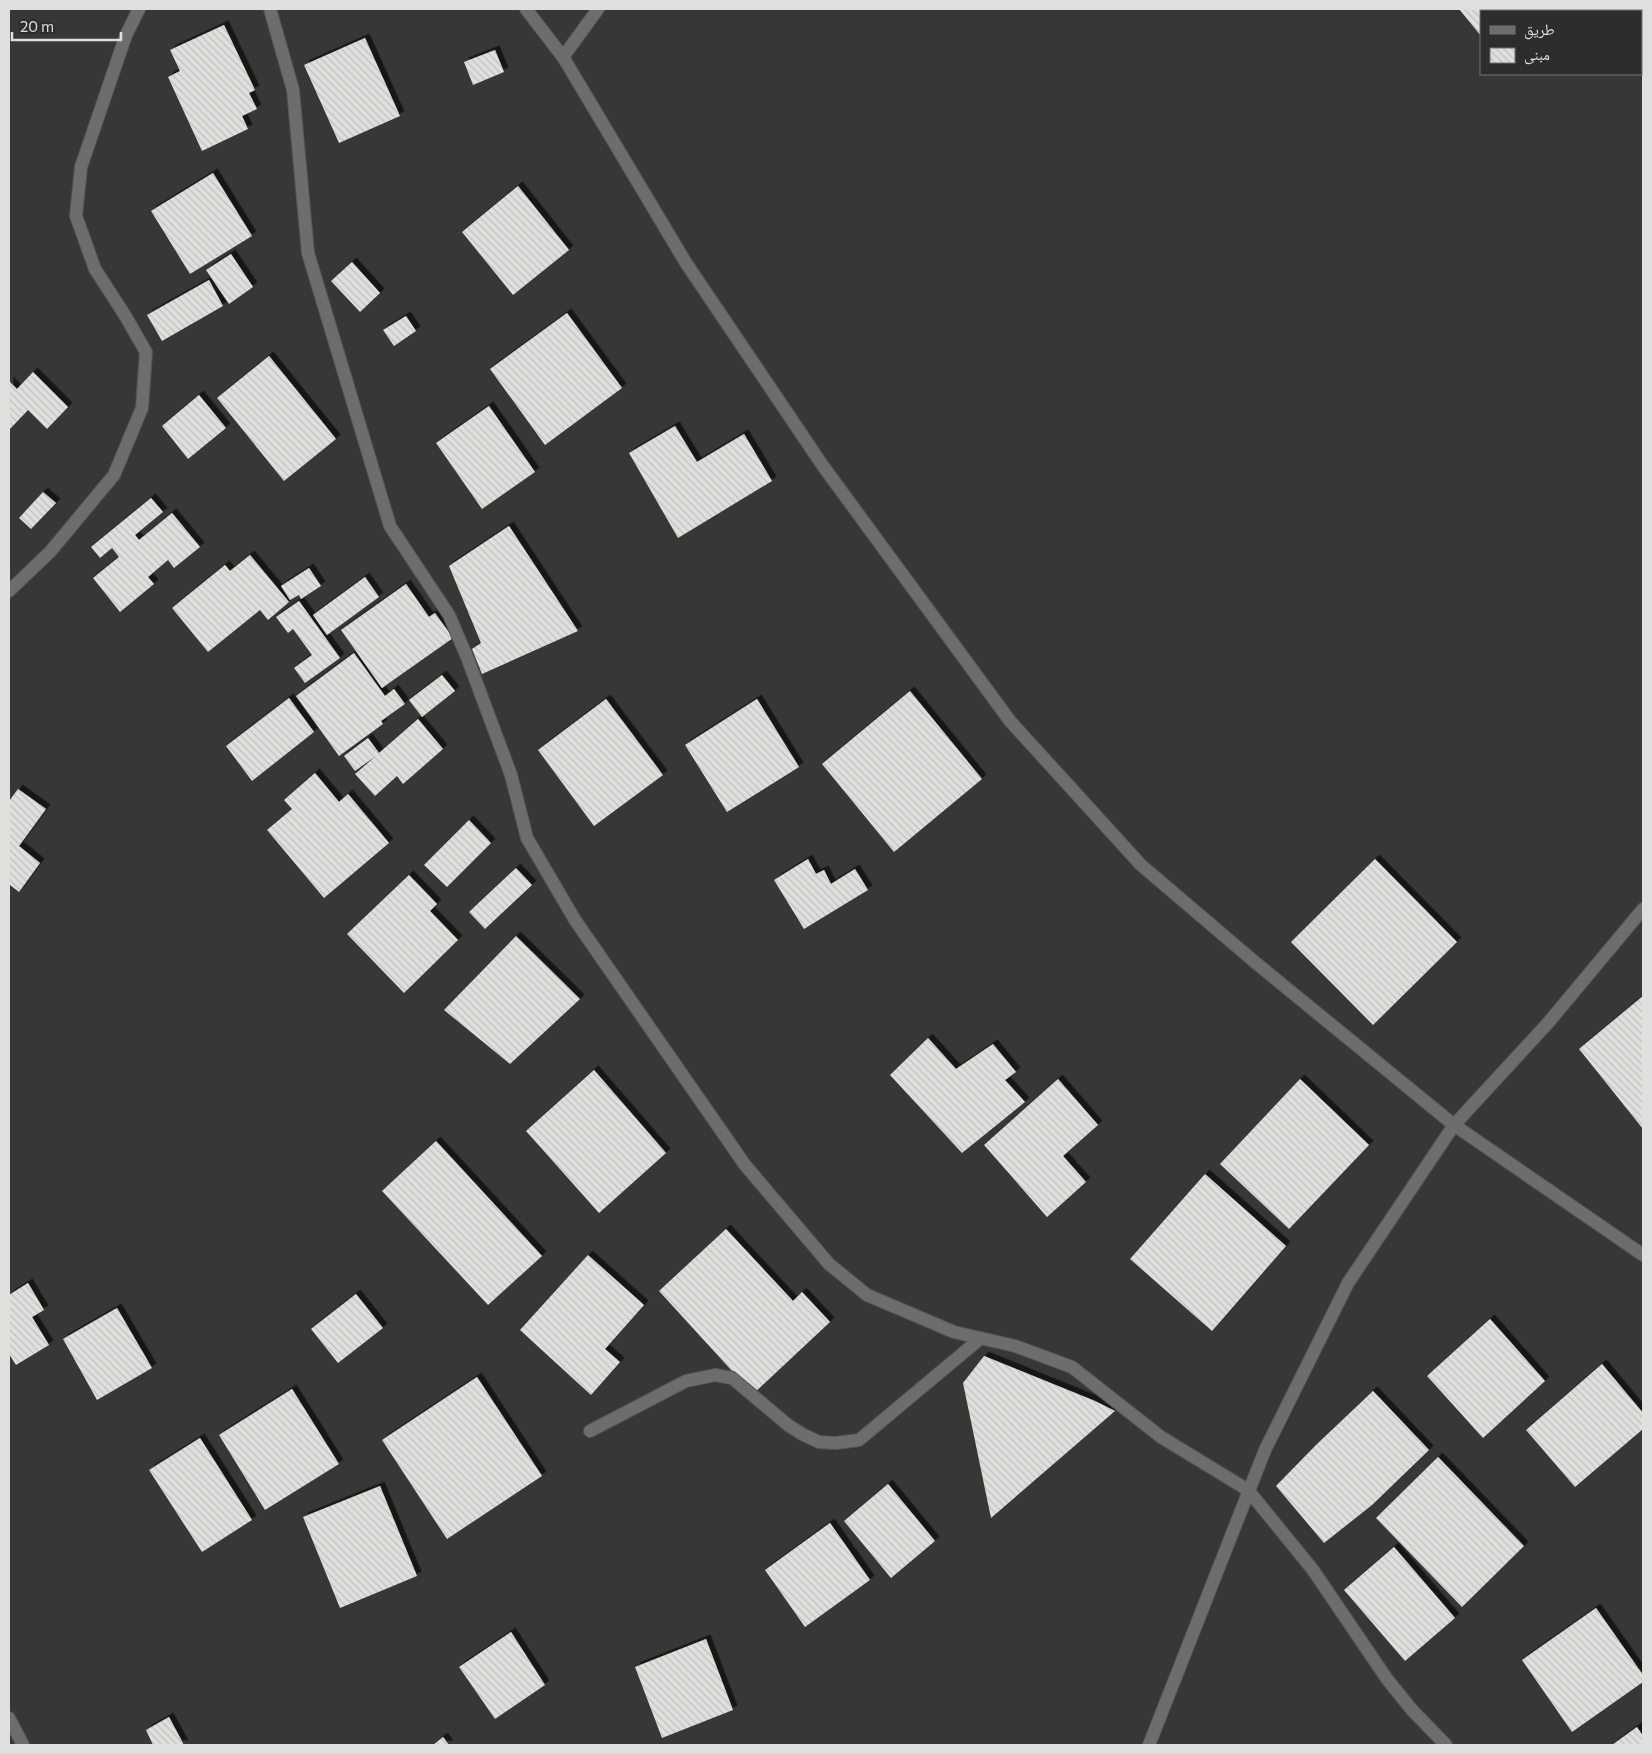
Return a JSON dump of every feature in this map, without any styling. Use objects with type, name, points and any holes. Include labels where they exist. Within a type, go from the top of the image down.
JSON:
[{"type":"street","points":[[9,592],[50,552],[114,475],[142,408],[146,352],[95,269],[76,216],[81,168],[126,35],[138,9]]},
{"type":"street","points":[[270,9],[293,90],[308,253],[390,526],[449,615],[468,657],[511,775],[527,838],[575,920],[745,1165],[829,1264],[867,1295],[954,1332],[1015,1346],[1072,1367],[1161,1437],[1248,1490],[1313,1570],[1387,1679],[1412,1710],[1446,1745]]},
{"type":"street","points":[[526,9],[563,57],[686,263],[823,466],[1010,721],[1141,865],[1256,964],[1454,1125],[1643,1255]]},
{"type":"street","points":[[563,57],[598,9]]},
{"type":"street","points":[[1149,1745],[1265,1450],[1348,1283],[1454,1125],[1548,1023],[1643,909]]},
{"type":"street","points":[[590,1431],[686,1381],[715,1374],[732,1378],[788,1425],[819,1442],[836,1443],[859,1440],[981,1338]]},
{"type":"street","points":[[9,1718],[23,1745]]},
{"type":"building","points":[[1459,9],[1553,9],[1480,10],[1480,35]]},
{"type":"building","points":[[224,25],[255,90],[249,93],[257,109],[242,116],[248,129],[202,151],[168,77],[180,71],[170,50]]},
{"type":"building","points":[[365,38],[400,116],[339,143],[304,65]]},
{"type":"building","points":[[495,50],[504,72],[473,85],[464,62]]},
{"type":"building","points":[[213,173],[252,236],[190,274],[151,211]]},
{"type":"building","points":[[518,186],[569,250],[513,295],[462,232]]},
{"type":"building","points":[[231,254],[253,287],[229,304],[206,270]]},
{"type":"building","points":[[352,262],[380,293],[360,312],[331,281]]},
{"type":"building","points":[[209,280],[223,306],[162,341],[147,315]]},
{"type":"building","points":[[567,313],[622,388],[545,445],[490,369]]},
{"type":"building","points":[[406,316],[416,331],[394,346],[383,330]]},
{"type":"building","points":[[269,356],[336,439],[284,481],[217,398]]},
{"type":"building","points":[[33,372],[68,407],[47,429],[28,410],[9,430],[9,381],[17,389]]},
{"type":"building","points":[[199,395],[226,428],[188,459],[162,426]]},
{"type":"building","points":[[489,406],[535,472],[482,509],[436,443]]},
{"type":"building","points":[[675,426],[697,462],[744,434],[772,481],[678,538],[629,453]]},
{"type":"building","points":[[43,492],[56,503],[31,529],[19,518]]},
{"type":"building","points":[[151,498],[163,512],[135,535],[139,540],[172,513],[200,547],[174,568],[168,560],[148,577],[154,584],[120,612],[93,578],[119,557],[112,548],[100,558],[91,547]]},
{"type":"building","points":[[509,526],[578,631],[482,674],[472,649],[481,643],[449,566]]},
{"type":"building","points":[[250,555],[289,602],[268,620],[260,610],[208,652],[172,608],[225,565],[230,571]]},
{"type":"building","points":[[309,568],[321,586],[301,599],[299,595],[290,600],[281,586]]},
{"type":"building","points":[[365,577],[379,597],[327,635],[313,615]]},
{"type":"building","points":[[406,584],[429,617],[435,613],[453,638],[382,688],[341,630]]},
{"type":"building","points":[[299,601],[340,658],[305,683],[294,668],[312,655],[293,629],[288,633],[276,617]]},
{"type":"building","points":[[354,653],[385,696],[394,689],[405,704],[381,721],[383,724],[339,756],[296,696]]},
{"type":"building","points":[[442,675],[455,691],[422,717],[409,700]]},
{"type":"building","points":[[910,691],[982,779],[894,852],[822,764]]},
{"type":"building","points":[[289,698],[314,732],[252,781],[226,746]]},
{"type":"building","points":[[606,699],[663,775],[594,826],[538,750]]},
{"type":"building","points":[[757,699],[799,767],[727,812],[685,745]]},
{"type":"building","points":[[418,719],[443,749],[403,784],[397,776],[375,796],[355,774],[376,756],[355,771],[344,756],[368,738],[379,753]]},
{"type":"building","points":[[315,773],[339,802],[348,794],[389,843],[324,898],[267,830],[292,809],[284,800]]},
{"type":"building","points":[[18,789],[46,809],[19,846],[40,863],[19,892],[10,885],[9,887],[9,801]]},
{"type":"building","points":[[469,820],[491,843],[447,887],[424,865]]},
{"type":"building","points":[[808,859],[816,874],[824,870],[831,884],[855,869],[868,890],[804,929],[774,880]]},
{"type":"building","points":[[1375,859],[1457,942],[1373,1025],[1291,942]]},
{"type":"building","points":[[516,868],[532,885],[485,929],[469,912]]},
{"type":"building","points":[[409,875],[437,904],[430,911],[458,940],[404,993],[347,934]]},
{"type":"building","points":[[516,936],[580,999],[510,1064],[444,1010]]},
{"type":"building","points":[[1643,996],[1643,1129],[1579,1049]]},
{"type":"building","points":[[928,1038],[956,1069],[993,1044],[1016,1072],[1005,1080],[1025,1102],[962,1153],[890,1075]]},
{"type":"building","points":[[594,1070],[666,1153],[599,1213],[526,1131]]},
{"type":"building","points":[[1058,1079],[1098,1125],[1063,1156],[1086,1182],[1047,1217],[984,1145]]},
{"type":"building","points":[[1300,1079],[1369,1145],[1289,1229],[1220,1164]]},
{"type":"building","points":[[436,1141],[542,1256],[488,1305],[382,1191]]},
{"type":"building","points":[[1205,1174],[1286,1246],[1212,1331],[1130,1259]]},
{"type":"building","points":[[726,1229],[793,1301],[802,1292],[830,1322],[753,1394],[659,1291]]},
{"type":"building","points":[[588,1255],[644,1305],[605,1349],[620,1362],[591,1395],[520,1330]]},
{"type":"building","points":[[28,1283],[44,1310],[32,1317],[49,1345],[16,1365],[9,1354],[9,1295]]},
{"type":"building","points":[[356,1294],[383,1328],[338,1363],[311,1329]]},
{"type":"building","points":[[117,1308],[152,1368],[97,1400],[63,1339]]},
{"type":"building","points":[[1490,1319],[1545,1381],[1483,1438],[1427,1376]]},
{"type":"building","points":[[984,1356],[1115,1411],[991,1518],[963,1383]]},
{"type":"building","points":[[1602,1364],[1643,1413],[1643,1429],[1575,1487],[1526,1430]]},
{"type":"building","points":[[477,1377],[542,1476],[447,1539],[382,1440]]},
{"type":"building","points":[[292,1389],[339,1464],[265,1510],[219,1435]]},
{"type":"building","points":[[1373,1391],[1429,1450],[1372,1505],[1324,1543],[1276,1486]]},
{"type":"building","points":[[200,1438],[252,1520],[202,1552],[149,1470]]},
{"type":"building","points":[[1438,1457],[1524,1546],[1462,1607],[1376,1518]]},
{"type":"building","points":[[888,1484],[935,1541],[891,1578],[844,1521]]},
{"type":"building","points":[[380,1486],[417,1576],[340,1608],[303,1517]]},
{"type":"building","points":[[830,1523],[870,1580],[805,1627],[765,1570]]},
{"type":"building","points":[[1394,1547],[1455,1618],[1405,1661],[1344,1590]]},
{"type":"building","points":[[1596,1608],[1643,1675],[1643,1682],[1572,1732],[1522,1660]]},
{"type":"building","points":[[511,1632],[545,1685],[495,1719],[459,1667]]},
{"type":"building","points":[[706,1639],[733,1710],[662,1738],[635,1667]]},
{"type":"building","points":[[169,1717],[184,1745],[153,1745],[146,1730]]},
{"type":"building","points":[[1637,1727],[1643,1736],[1643,1745],[1612,1745]]},
{"type":"building","points":[[443,1737],[449,1745],[433,1745]]}]
